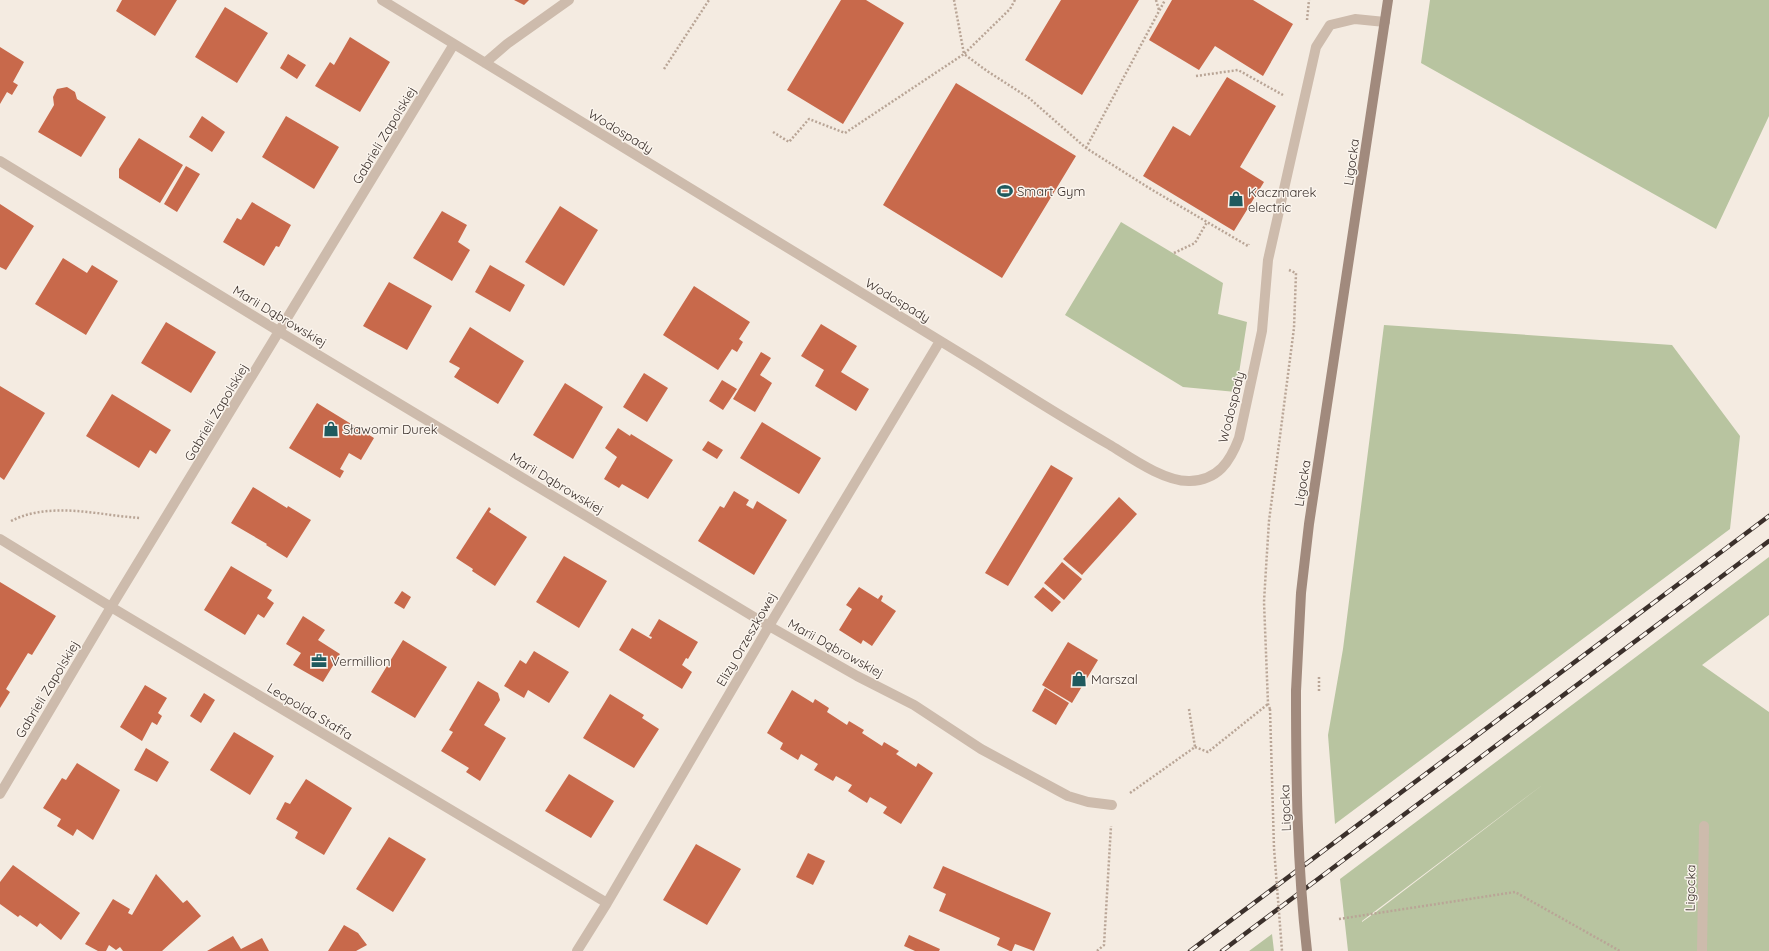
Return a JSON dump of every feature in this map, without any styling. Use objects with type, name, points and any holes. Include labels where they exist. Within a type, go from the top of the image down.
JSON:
[{"type":"street","name":"Wodospady","points":[[382,0],[940,341],[1042,406],[1150,469],[1170,478],[1190,481],[1200,479],[1215,473],[1225,465],[1233,454],[1239,438],[1262,331],[1268,260]]},
{"type":"street","points":[[485,63],[507,44],[568,0]]},
{"type":"street","name":"Ligocka","points":[[1307,951],[1300,868],[1297,785],[1296,691],[1301,593],[1307,538],[1388,0]]},
{"type":"street","points":[[1268,260],[1316,47],[1330,25],[1355,19],[1385,22]]},
{"type":"street","name":"Gabrieli Zapolskiej","points":[[0,794],[111,607],[280,332],[454,44]]},
{"type":"street","name":"Marii Dąbrowskiej","points":[[0,161],[280,332],[769,626],[857,676],[914,705],[981,749],[1068,796],[1088,802],[1112,805]]},
{"type":"street","name":"Elizy Orzeszkowej","points":[[577,951],[607,903],[769,626],[940,341]]},
{"type":"street","name":"Leopolda Staffa","points":[[0,539],[111,607],[607,903]]},
{"type":"street","name":"Ligocka","points":[[1702,951],[1704,826]]},
{"type":"path","points":[[664,69],[709,0]]},
{"type":"path","points":[[954,0],[964,54],[986,71],[1029,98],[1086,148],[1248,246],[1251,240]]},
{"type":"path","points":[[773,132],[789,142],[809,119],[845,133],[964,54],[1010,8],[1015,0]]},
{"type":"path","points":[[1156,0],[1160,10]]},
{"type":"path","points":[[1086,148],[1165,0]]},
{"type":"path","points":[[1306,24],[1309,0]]},
{"type":"path","points":[[1196,76],[1238,70],[1284,95]]},
{"type":"path","points":[[1174,253],[1195,243],[1207,222]]},
{"type":"path","points":[[1268,260],[1296,273],[1294,328],[1269,521],[1264,602],[1268,704],[1270,709],[1274,848],[1282,951]]},
{"type":"path","points":[[6,524],[17,518],[42,510],[74,511],[120,517],[165,520]]},
{"type":"path","points":[[1195,747],[1208,752],[1268,704]]},
{"type":"path","points":[[1189,709],[1195,747]]},
{"type":"path","points":[[1098,951],[1104,945],[1112,805],[1195,747]]},
{"type":"path","points":[[1339,919],[1515,892],[1620,951]]},
{"type":"green space","points":[[1430,0],[1769,0],[1769,116],[1716,229],[1421,63]]},
{"type":"green space","points":[[1121,222],[1223,283],[1218,314],[1247,322],[1236,392],[1183,387],[1065,315]]},
{"type":"green space","points":[[1384,325],[1672,345],[1740,436],[1730,529],[1335,824],[1328,735],[1343,649]]},
{"type":"green space","points":[[1769,557],[1769,615],[1702,665],[1769,712],[1769,951],[1348,951],[1340,879]],"holes":[[[1545,783],[1376,912],[1362,922]]]},
{"type":"green space","points":[[1272,934],[1274,951],[1249,951]]},
{"type":"building","points":[[122,0],[177,0],[155,36],[116,11]]},
{"type":"building","points":[[514,0],[529,0],[524,5]]},
{"type":"building","points":[[841,0],[866,0],[904,23],[843,124],[787,90]]},
{"type":"building","points":[[1061,0],[1139,0],[1082,95],[1025,60]]},
{"type":"building","points":[[1172,0],[1253,0],[1293,24],[1263,76],[1215,46],[1199,70],[1149,40]]},
{"type":"building","points":[[225,7],[268,33],[237,83],[195,57]]},
{"type":"building","points":[[350,37],[390,62],[360,112],[315,86],[330,62],[334,65]]},
{"type":"building","points":[[0,47],[24,62],[13,82],[18,85],[12,95],[7,92],[0,104]]},
{"type":"building","points":[[288,54],[306,65],[297,79],[280,68]]},
{"type":"building","points":[[1227,77],[1276,106],[1240,167],[1264,182],[1234,231],[1143,176],[1173,126],[1190,136]]},
{"type":"building","points":[[956,83],[1076,156],[1002,278],[883,205]]},
{"type":"building","points":[[67,87],[75,92],[77,99],[106,117],[81,157],[38,132],[54,105],[53,97],[57,89]]},
{"type":"building","points":[[202,116],[225,132],[212,152],[189,137]]},
{"type":"building","points":[[286,116],[339,147],[314,189],[262,157]]},
{"type":"building","points":[[139,138],[183,165],[160,203],[119,178],[119,169]]},
{"type":"building","points":[[186,166],[200,174],[177,212],[164,204]]},
{"type":"building","points":[[252,202],[291,225],[279,247],[276,246],[264,266],[223,242],[237,218],[241,220]]},
{"type":"building","points":[[0,204],[34,226],[6,270],[0,267]]},
{"type":"building","points":[[560,206],[598,230],[564,286],[525,262]]},
{"type":"building","points":[[442,211],[467,225],[458,242],[470,250],[452,281],[413,258]]},
{"type":"building","points":[[63,258],[87,273],[92,265],[118,281],[86,335],[35,304]]},
{"type":"building","points":[[490,265],[525,285],[510,312],[475,292]]},
{"type":"building","points":[[389,282],[432,306],[407,350],[363,326]]},
{"type":"building","points":[[694,286],[750,322],[739,339],[743,342],[737,352],[732,349],[718,370],[663,335]]},
{"type":"building","points":[[166,322],[216,352],[191,393],[141,363]]},
{"type":"building","points":[[821,324],[857,346],[841,372],[869,389],[856,411],[815,386],[824,370],[801,356]]},
{"type":"building","points":[[470,327],[524,361],[498,404],[454,377],[460,368],[449,362]]},
{"type":"building","points":[[761,352],[771,358],[760,375],[772,383],[755,412],[733,399]]},
{"type":"building","points":[[644,373],[668,388],[647,422],[623,407]]},
{"type":"building","points":[[722,380],[737,389],[723,410],[709,401]]},
{"type":"building","points":[[565,383],[603,407],[573,459],[533,435]]},
{"type":"building","points":[[0,386],[45,413],[4,480],[0,477]]},
{"type":"building","points":[[112,394],[171,430],[156,454],[150,450],[139,468],[86,436]]},
{"type":"building","points":[[317,403],[374,438],[361,460],[349,453],[340,469],[344,471],[340,478],[289,448]]},
{"type":"building","points":[[762,422],[821,458],[799,494],[740,458]]},
{"type":"building","points":[[618,428],[630,436],[631,434],[673,460],[648,499],[622,484],[619,488],[604,479],[617,457],[605,448]]},
{"type":"building","points":[[708,441],[723,450],[717,459],[702,450]]},
{"type":"building","points":[[1051,465],[1073,478],[1008,586],[985,573]]},
{"type":"building","points":[[253,487],[287,508],[288,506],[311,520],[287,558],[266,545],[267,544],[231,523]]},
{"type":"building","points":[[734,491],[749,500],[746,505],[753,509],[757,501],[787,520],[754,575],[698,541],[720,506],[724,508]]},
{"type":"building","points":[[1119,497],[1137,514],[1082,575],[1063,559]]},
{"type":"building","points":[[489,507],[491,509],[489,512],[527,537],[495,586],[472,571],[473,569],[456,558]]},
{"type":"building","points":[[564,556],[607,581],[579,628],[536,602]]},
{"type":"building","points":[[1062,562],[1082,579],[1064,600],[1044,583]]},
{"type":"building","points":[[231,566],[272,590],[267,598],[274,603],[264,618],[258,614],[245,635],[204,610]]},
{"type":"building","points":[[0,582],[56,616],[32,655],[28,653],[6,689],[10,692],[0,708]]},
{"type":"building","points":[[859,587],[878,599],[881,595],[883,596],[881,601],[896,611],[872,646],[863,640],[861,644],[839,630],[852,609],[846,605]]},
{"type":"building","points":[[1043,587],[1061,602],[1052,612],[1034,597]]},
{"type":"building","points":[[402,591],[411,597],[404,609],[394,603]]},
{"type":"building","points":[[303,616],[325,630],[318,640],[340,654],[323,682],[293,665],[301,653],[286,644]]},
{"type":"building","points":[[659,619],[698,642],[688,659],[686,658],[682,665],[692,672],[682,689],[619,650],[632,628],[651,639],[652,637],[649,636]]},
{"type":"building","points":[[403,640],[447,667],[415,718],[371,692]]},
{"type":"building","points":[[1068,642],[1098,660],[1072,703],[1042,685]]},
{"type":"building","points":[[534,651],[569,672],[549,703],[528,690],[524,698],[504,686],[520,660],[526,664]]},
{"type":"building","points":[[478,681],[498,693],[500,700],[484,725],[506,738],[480,781],[466,772],[469,768],[441,751],[453,732],[449,730]]},
{"type":"building","points":[[145,685],[167,698],[158,713],[162,716],[157,725],[152,722],[142,741],[120,727]]},
{"type":"building","points":[[1045,688],[1069,703],[1056,725],[1032,711]]},
{"type":"building","points":[[792,690],[813,703],[815,699],[829,708],[827,712],[847,725],[849,721],[864,730],[862,733],[882,746],[884,742],[899,751],[896,754],[916,767],[918,763],[933,773],[901,824],[883,813],[887,807],[870,797],[867,803],[848,791],[852,785],[836,776],[833,781],[814,770],[818,764],[801,754],[798,760],[780,749],[783,743],[767,733]]},
{"type":"building","points":[[204,693],[215,700],[201,723],[190,716]]},
{"type":"building","points":[[610,694],[644,715],[642,718],[659,729],[634,768],[583,738]]},
{"type":"building","points":[[234,732],[274,756],[250,795],[210,770]]},
{"type":"building","points":[[146,748],[169,762],[157,782],[134,770]]},
{"type":"building","points":[[77,763],[120,790],[93,840],[77,829],[73,836],[57,826],[61,819],[43,808],[62,778],[66,780]]},
{"type":"building","points":[[569,774],[614,801],[591,838],[545,811]]},
{"type":"building","points":[[306,779],[352,808],[324,855],[295,838],[298,832],[276,819],[285,802],[290,804]]},
{"type":"building","points":[[389,837],[426,859],[393,912],[356,889]]},
{"type":"building","points":[[696,844],[741,869],[707,925],[663,900]]},
{"type":"building","points":[[808,853],[825,861],[813,885],[796,877]]},
{"type":"building","points":[[13,865],[80,913],[61,940],[40,923],[37,927],[20,915],[18,917],[0,904],[0,882]]},
{"type":"building","points":[[943,866],[1051,913],[1034,951],[1015,944],[1012,951],[1010,951],[997,945],[1000,938],[939,911],[946,894],[933,888]]},
{"type":"building","points":[[156,874],[183,903],[187,900],[201,916],[162,951],[123,951],[120,947],[116,950],[109,945],[106,951],[98,951],[85,944],[113,899],[130,909],[128,913],[132,915]]},
{"type":"building","points":[[344,925],[358,933],[367,945],[356,951],[328,951]]},
{"type":"building","points":[[909,935],[940,949],[939,951],[915,951],[904,946]]},
{"type":"building","points":[[233,936],[241,949],[262,938],[269,951],[207,951]]},
{"type":"railway","points":[[1190,951],[1769,516]]},
{"type":"railway","points":[[1222,951],[1769,541]]},
{"type":"place","name":"Smart Gym","points":[[1005,191]]},
{"type":"place","name":"Kaczmarek electric","points":[[1236,199]]},
{"type":"place","name":"Sławomir Durek","points":[[331,429]]},
{"type":"place","name":"Vermillion","points":[[319,661]]},
{"type":"place","name":"Marszal","points":[[1079,679]]}]
